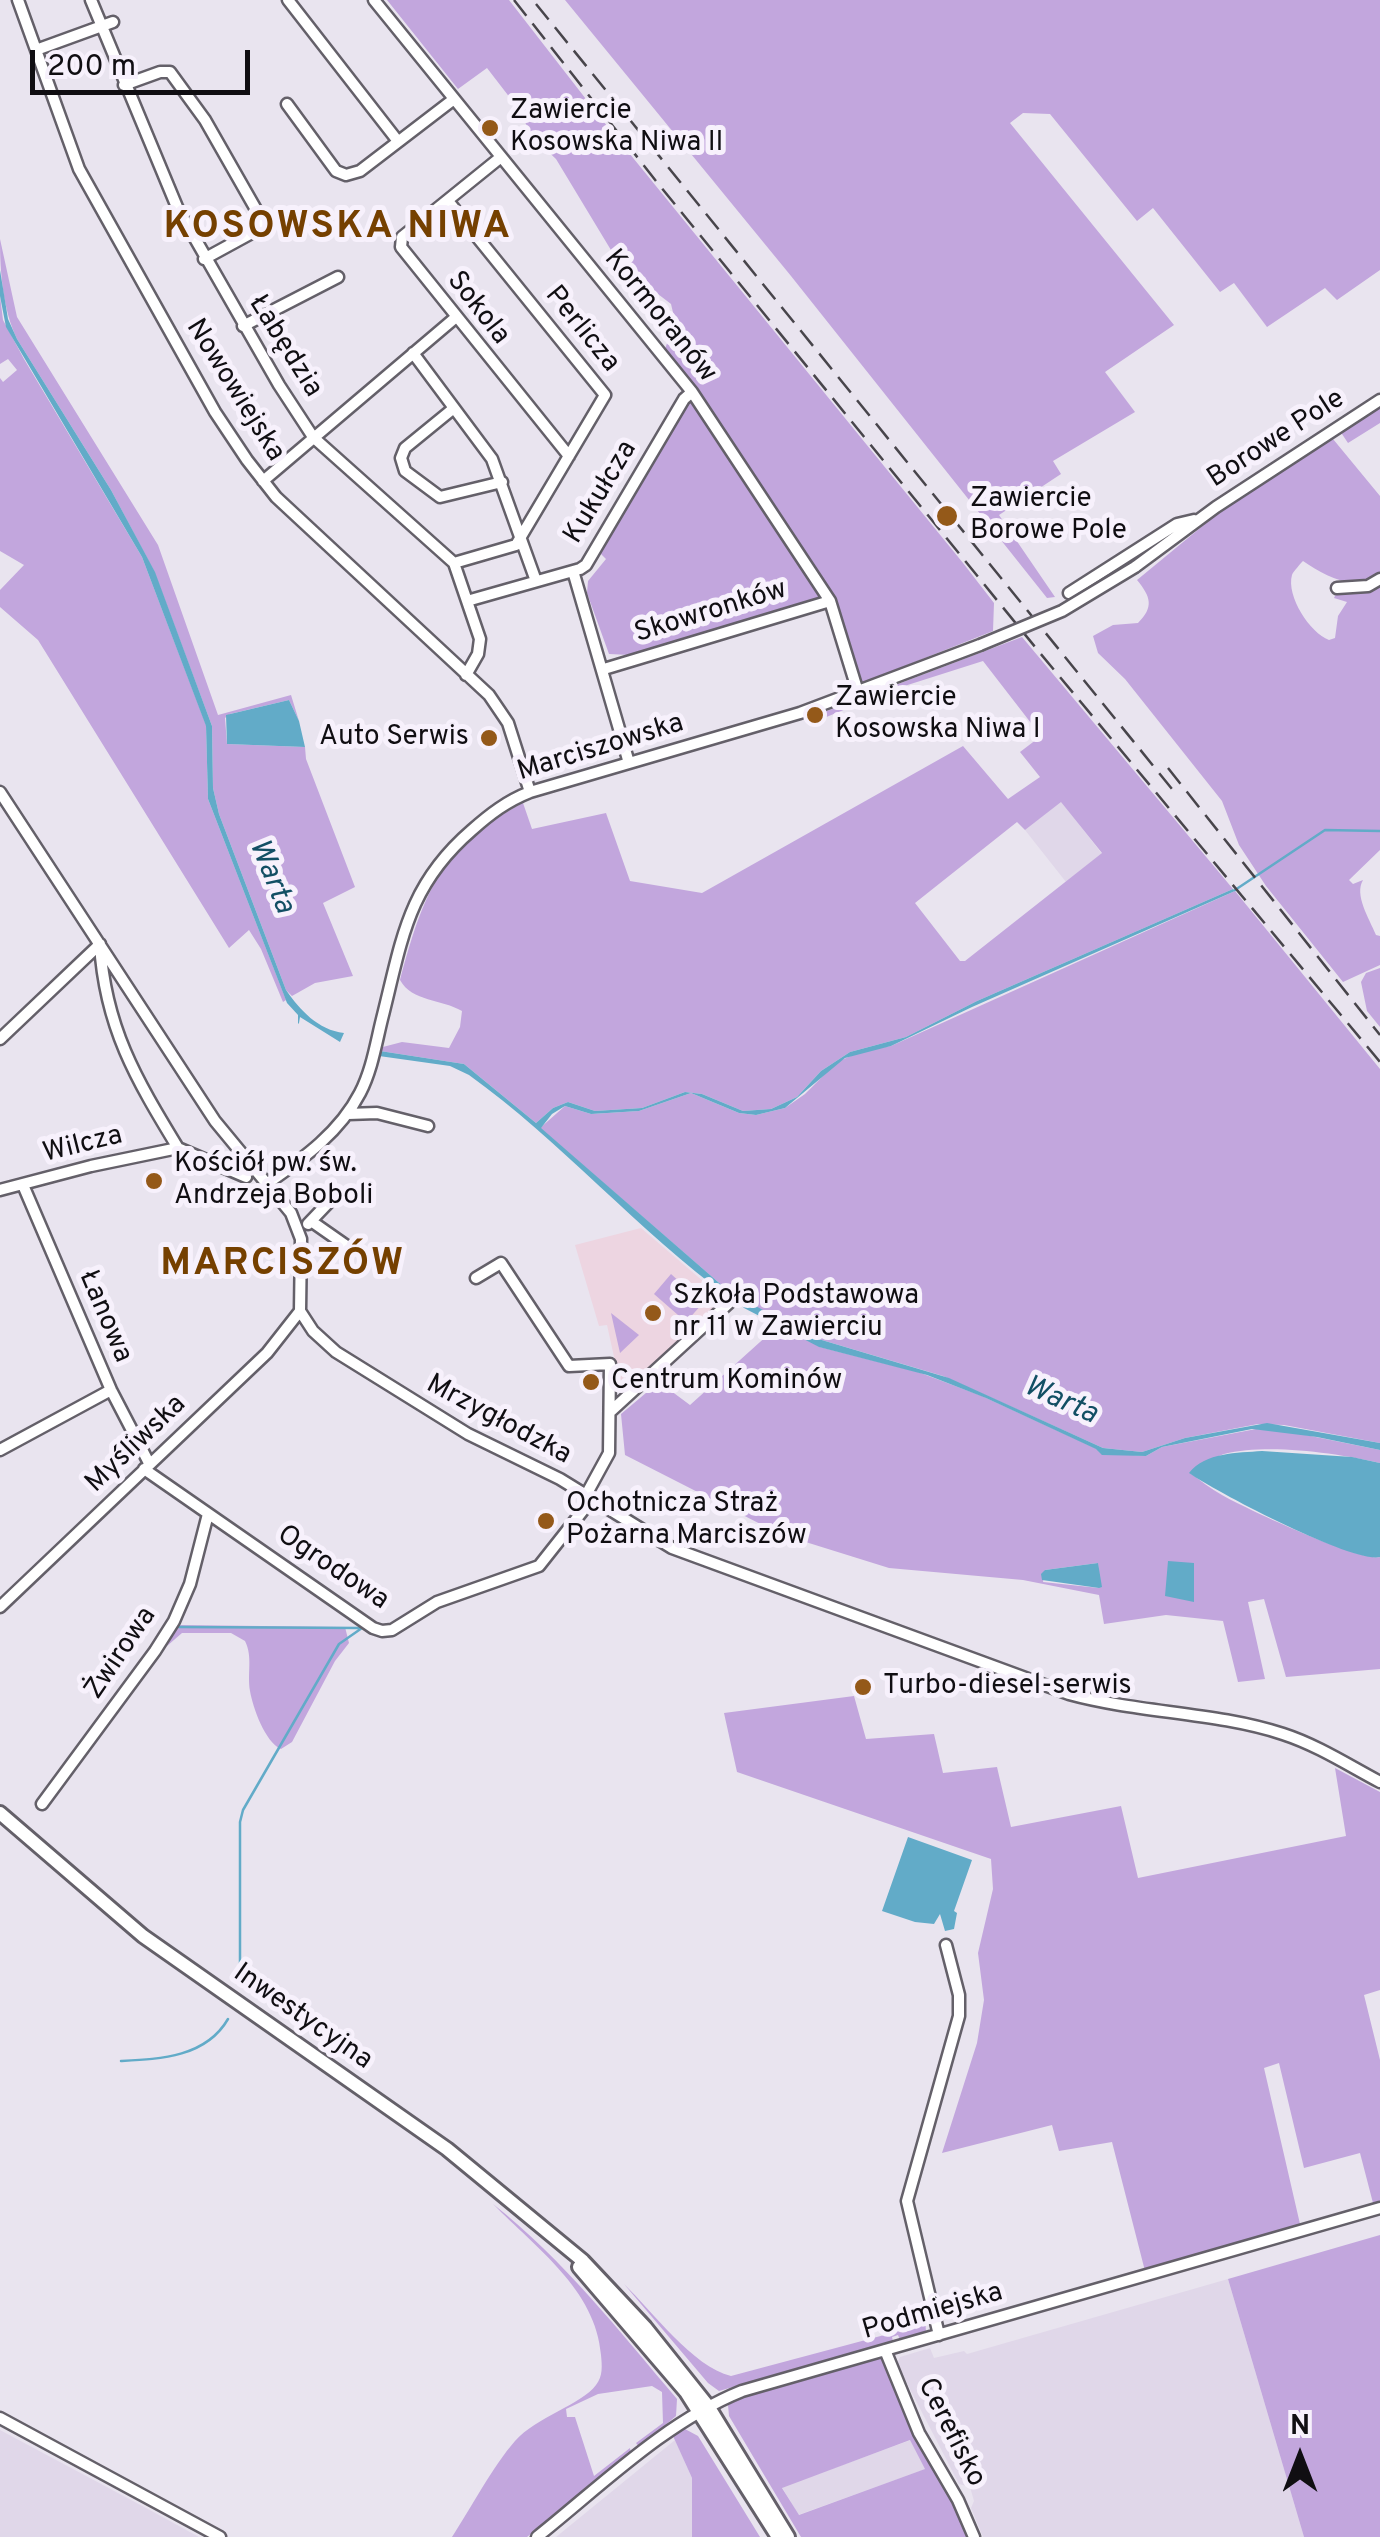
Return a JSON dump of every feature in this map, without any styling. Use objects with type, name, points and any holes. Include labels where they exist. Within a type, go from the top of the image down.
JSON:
[{"type":"main road","name":"Inwestycyjna","points":[[0,1802],[28,1837]]},
{"type":"main road","name":"Inwestycyjna","points":[[0,1813],[143,1936],[505,2193],[614,2291],[703,2409],[788,2537]]},
{"type":"main road","name":"Inwestycyjna","points":[[703,2409],[778,2537]]},
{"type":"street","name":"Nowowiejska","points":[[18,0],[79,169],[215,412],[263,481],[489,695],[505,716],[530,792]]},
{"type":"street","name":"Łabędzia","points":[[91,0],[176,207],[243,326],[314,437],[454,563],[480,647],[466,674]]},
{"type":"street","points":[[288,0],[397,140]]},
{"type":"street","name":"Kormoranów","points":[[374,0],[692,392],[830,601],[858,692]]},
{"type":"street","points":[[36,50],[114,22]]},
{"type":"street","points":[[124,86],[170,72],[205,120],[262,220],[260,229],[204,258]]},
{"type":"street","points":[[287,104],[341,174],[360,171],[454,99]]},
{"type":"street","name":"Sokola","points":[[501,157],[402,238],[401,247],[569,456]]},
{"type":"street","name":"Perlicza","points":[[448,201],[605,395],[521,539]]},
{"type":"street","points":[[243,326],[338,277]]},
{"type":"street","points":[[263,481],[455,318]]},
{"type":"street","points":[[413,353],[492,459],[536,581]]},
{"type":"street","name":"Kukułcza","points":[[467,601],[518,591],[586,564],[684,399],[692,392]]},
{"type":"street","name":"Borowe Pole","points":[[980,645],[1062,611],[1135,567],[1200,519],[1380,400]]},
{"type":"street","points":[[454,408],[405,448],[401,458],[406,470],[440,497],[502,482]]},
{"type":"street","name":"Borowe Pole","points":[[1069,593],[1177,524],[1200,519]]},
{"type":"street","points":[[454,563],[516,544],[521,539]]},
{"type":"street","points":[[573,571],[630,764]]},
{"type":"street","points":[[1337,588],[1368,586],[1380,578]]},
{"type":"street","name":"Skowronków","points":[[604,668],[830,601]]},
{"type":"street","name":"Marciszowska","points":[[268,1183],[321,1143],[348,1114],[362,1090],[407,921],[425,879],[440,859],[478,824],[508,802],[530,792],[858,692],[980,645]]},
{"type":"street","points":[[0,792],[216,1121],[292,1213],[300,1231],[300,1310]]},
{"type":"street","points":[[0,1039],[100,944]]},
{"type":"street","points":[[100,944],[103,983],[118,1041],[178,1148],[246,1177]]},
{"type":"street","points":[[348,1114],[378,1112],[428,1126]]},
{"type":"street","name":"Wilcza","points":[[0,1190],[178,1148]]},
{"type":"street","name":"Łanowa","points":[[23,1185],[147,1466]]},
{"type":"street","points":[[300,1231],[330,1201]]},
{"type":"street","points":[[311,1220],[351,1249]]},
{"type":"street","points":[[476,1278],[501,1263],[569,1366],[610,1364],[610,1453],[589,1497]]},
{"type":"street","points":[[610,1414],[730,1302]]},
{"type":"street","name":"Myśliwska","points":[[0,1607],[267,1353],[300,1310]]},
{"type":"street","name":"Mrzygłodzka","points":[[300,1310],[317,1335],[354,1367],[468,1434],[589,1497],[672,1548],[1096,1702],[1255,1726],[1287,1735],[1380,1782]]},
{"type":"street","points":[[0,1450],[111,1390]]},
{"type":"street","name":"Ogrodowa","points":[[147,1466],[208,1514],[382,1632],[446,1598],[538,1566],[589,1497]]},
{"type":"street","name":"Żwirowa","points":[[42,1804],[174,1621],[190,1584],[208,1514]]},
{"type":"street","points":[[939,2334],[907,2201],[959,2016],[959,1995],[946,1944]]},
{"type":"street","name":"Podmiejska","points":[[537,2537],[666,2434],[703,2409],[742,2391],[1380,2208]]},
{"type":"street","name":"Cerefisko","points":[[885,2350],[919,2434],[958,2500],[974,2537]]},
{"type":"street","points":[[0,2418],[220,2537]]},
{"type":"shaded area","points":[[387,0],[509,0],[994,603],[993,631],[860,681],[836,607],[665,349],[675,321],[671,304],[620,265],[556,159],[534,138],[487,68],[458,89]]},
{"type":"shaded area","points":[[565,0],[1380,0],[1380,270],[1337,300],[1325,288],[1267,327],[1234,283],[1220,292],[1153,208],[1137,221],[1050,114],[1023,113],[1010,123],[1174,325],[1105,372],[1135,412],[1053,461],[1061,474],[999,515],[1055,597],[1047,598]]},
{"type":"shaded area","points":[[0,239],[17,317],[158,545],[218,715],[291,695],[299,721],[289,700],[230,714],[225,718],[227,744],[305,747],[306,759],[355,887],[323,903],[353,976],[315,983],[292,996],[286,990],[219,814],[213,788],[212,726],[154,571],[111,490],[17,339],[3,291]]},
{"type":"shaded area","points":[[0,296],[3,320],[24,359],[142,557],[206,725],[208,799],[286,1000],[283,1002],[249,930],[229,948],[38,640],[0,607],[0,590],[24,565],[0,551],[0,378],[3,382],[17,370],[8,359],[0,364]]},
{"type":"shaded area","points":[[689,402],[696,406],[821,594],[816,599],[630,655],[609,654],[587,593],[588,581],[606,559],[600,553],[674,420]]},
{"type":"shaded area","points":[[1380,408],[1380,423],[1348,443],[1340,431]]},
{"type":"shaded area","points":[[1333,439],[1380,496],[1380,573],[1350,582],[1330,577],[1303,561],[1291,584],[1301,613],[1314,630],[1329,640],[1335,638],[1338,616],[1347,602],[1334,598],[1338,590],[1380,580],[1380,850],[1349,880],[1353,884],[1363,880],[1360,893],[1364,907],[1376,935],[1380,936],[1380,965],[1343,982],[1266,886],[1239,845],[1222,801],[1125,679],[1098,653],[1093,636],[1113,625],[1138,623],[1149,602],[1137,580],[1222,510]]},
{"type":"shaded area","points":[[1022,637],[1233,889],[977,1001],[906,1037],[850,1052],[821,1071],[797,1097],[771,1109],[743,1111],[702,1094],[685,1092],[642,1108],[595,1111],[568,1102],[553,1108],[536,1123],[464,1064],[380,1051],[379,1048],[402,1042],[449,1048],[460,1027],[462,1011],[405,987],[400,980],[408,950],[427,898],[454,855],[495,819],[523,803],[532,829],[606,813],[630,881],[702,893],[963,746],[1008,799],[1040,777],[1020,752],[1041,736],[983,661],[895,689],[819,720],[811,717]],"holes":[[[1061,802],[1102,853],[965,961],[960,961],[915,903],[1017,822],[1025,830]]]},
{"type":"shaded area","points":[[1061,801],[1102,854],[1066,882],[1025,830]]},
{"type":"shaded area","points":[[1235,891],[1380,1069],[1380,1443],[1284,1425],[1258,1424],[1185,1438],[1142,1452],[1103,1448],[943,1376],[815,1338],[733,1295],[540,1128],[565,1106],[591,1114],[639,1111],[691,1093],[739,1113],[756,1115],[785,1108],[837,1062],[862,1051],[891,1046]]},
{"type":"shaded area","points":[[1380,968],[1380,1027],[1367,1011],[1361,982],[1366,973]]},
{"type":"shaded area","name":"Szkoła Podstawowa nr 11 w Zawierciu","points":[[641,1228],[725,1300],[622,1393],[607,1325],[599,1326],[575,1245]]},
{"type":"shaded area","points":[[671,1274],[703,1303],[686,1322],[654,1294]]},
{"type":"shaded area","points":[[611,1313],[639,1335],[620,1353]]},
{"type":"shaded area","points":[[780,1324],[820,1347],[918,1372],[982,1396],[1106,1453],[1146,1456],[1162,1447],[1256,1429],[1380,1450],[1380,1463],[1302,1451],[1242,1451],[1220,1456],[1190,1473],[1222,1495],[1277,1522],[1350,1551],[1380,1557],[1380,1669],[1286,1677],[1264,1599],[1248,1602],[1265,1679],[1238,1682],[1223,1621],[1166,1615],[1104,1624],[1099,1595],[1023,1580],[889,1568],[780,1534],[625,1455],[621,1414],[659,1382],[690,1405]],"holes":[[[1098,1563],[1099,1588],[1043,1582],[1045,1570]]]},
{"type":"shaded area","points":[[178,1625],[345,1627],[349,1643],[335,1661],[292,1742],[281,1749],[265,1732],[254,1706],[245,1641],[231,1633],[182,1633],[167,1646]]},
{"type":"shaded area","points":[[854,1696],[866,1739],[934,1734],[943,1773],[997,1767],[1011,1827],[1121,1806],[1138,1878],[1346,1836],[1335,1768],[1380,1792],[1380,1990],[1364,1995],[1380,2060],[1380,2201],[1373,2203],[1360,2153],[1304,2168],[1279,2063],[1264,2068],[1300,2224],[1145,2271],[1112,2142],[1059,2151],[1052,2125],[942,2153],[977,2043],[984,2000],[978,1953],[993,1889],[991,1859],[737,1772],[724,1713]]},
{"type":"shaded area","points":[[493,2204],[543,2248],[612,2322],[677,2399],[676,2416],[639,2447],[636,2443],[663,2423],[662,2392],[652,2386],[598,2394],[566,2409],[567,2417],[575,2417],[594,2476],[630,2448],[631,2455],[527,2537],[452,2537],[515,2441],[589,2392],[602,2371],[597,2332],[576,2290]]},
{"type":"shaded area","points":[[1380,2235],[1380,2537],[1304,2537],[1228,2279]]},
{"type":"shaded area","points":[[1228,2279],[1304,2537],[983,2537],[971,2508],[974,2501],[970,2487],[959,2484],[897,2364],[900,2357],[930,2348],[934,2358],[964,2351],[967,2354]]},
{"type":"shaded area","points":[[624,2284],[688,2350],[702,2362],[731,2376],[918,2326],[925,2318],[926,2332],[900,2340],[898,2335],[892,2337],[893,2341],[719,2391]]},
{"type":"shaded area","points":[[883,2357],[970,2537],[801,2537],[729,2416],[728,2405],[750,2394]],"holes":[[[910,2440],[925,2469],[799,2515],[782,2488]]]},
{"type":"shaded area","points":[[685,2429],[698,2436],[760,2537],[692,2537],[692,2478],[673,2436]]},
{"type":"shaded area","points":[[0,2430],[146,2508],[199,2537],[0,2537]]},
{"type":"shaded area","points":[[675,2440],[692,2478],[692,2537],[556,2537]]},
{"type":"shaded area","points":[[911,2440],[926,2469],[798,2515],[782,2487]]},
{"type":"water","points":[[0,270],[8,319],[17,339],[111,490],[155,572],[212,726],[213,788],[219,814],[286,990],[310,1018],[344,1033],[340,1042],[300,1017],[298,1024],[298,1015],[287,1003],[208,799],[206,726],[142,557],[6,327]]},
{"type":"water","points":[[289,700],[305,747],[227,744],[226,715]]},
{"type":"water","points":[[1233,889],[891,1046],[845,1058],[785,1108],[756,1115],[739,1113],[691,1093],[639,1111],[591,1114],[565,1106],[552,1114],[541,1128],[733,1295],[730,1298],[663,1244],[536,1128],[469,1075],[450,1066],[379,1056],[380,1051],[464,1064],[536,1123],[553,1108],[568,1102],[595,1111],[642,1108],[685,1092],[702,1094],[743,1111],[771,1109],[797,1097],[821,1071],[850,1052],[906,1037],[977,1001]]},
{"type":"water","points":[[737,1296],[815,1338],[949,1378],[1103,1448],[1142,1452],[1185,1438],[1267,1423],[1380,1443],[1380,1450],[1252,1429],[1162,1447],[1146,1456],[1102,1455],[986,1398],[927,1375],[819,1347],[744,1308],[735,1299]]},
{"type":"water","points":[[1262,1451],[1352,1457],[1380,1463],[1380,1557],[1343,1550],[1315,1539],[1189,1473],[1213,1457]]},
{"type":"water","points":[[1168,1561],[1194,1563],[1194,1602],[1165,1596]]},
{"type":"water","points":[[1098,1563],[1102,1587],[1099,1588],[1042,1580],[1045,1570]]},
{"type":"water","points":[[908,1837],[972,1860],[954,1911],[954,1929],[945,1931],[940,1914],[934,1924],[882,1911]]},
{"type":"waterway","points":[[1235,890],[1325,830],[1380,831]]},
{"type":"waterway","points":[[179,1627],[361,1628]]},
{"type":"waterway","points":[[240,1985],[243,1810],[339,1644],[362,1628]]},
{"type":"waterway","points":[[121,2061],[181,2054],[208,2041],[228,2019]]},
{"type":"waterway","points":[[733,2435],[791,2531]]},
{"type":"railway","points":[[514,0],[1040,653],[1380,1062]]},
{"type":"railway","points":[[536,4],[1172,789]]},
{"type":"railway","points":[[1168,768],[1380,1035]]},
{"type":"place","name":"Zawiercie Kosowska Niwa II","points":[[490,128]]},
{"type":"place","name":"Zawiercie Borowe Pole","points":[[947,516]]},
{"type":"place","name":"Zawiercie Kosowska Niwa I","points":[[815,715]]},
{"type":"place","name":"Auto Serwis","points":[[489,738]]},
{"type":"place","name":"Kościół pw. św. Andrzeja Boboli","points":[[154,1181]]},
{"type":"place","name":"Szkoła Podstawowa nr 11 w Zawierciu","points":[[653,1313]]},
{"type":"place","name":"Centrum Kominów","points":[[591,1382]]},
{"type":"place","name":"Ochotnicza Straż Pożarna Marciszów","points":[[546,1521]]},
{"type":"place","name":"Turbo-diesel-serwis","points":[[863,1687]]},
{"type":"district","name":"KOSOWSKA NIWA","points":[[338,229]]},
{"type":"district","name":"MARCISZÓW","points":[[283,1266]]},
{"type":"water label","name":"Warta","points":[[270,877]]},
{"type":"water label","name":"Warta","points":[[1060,1402]]}]
